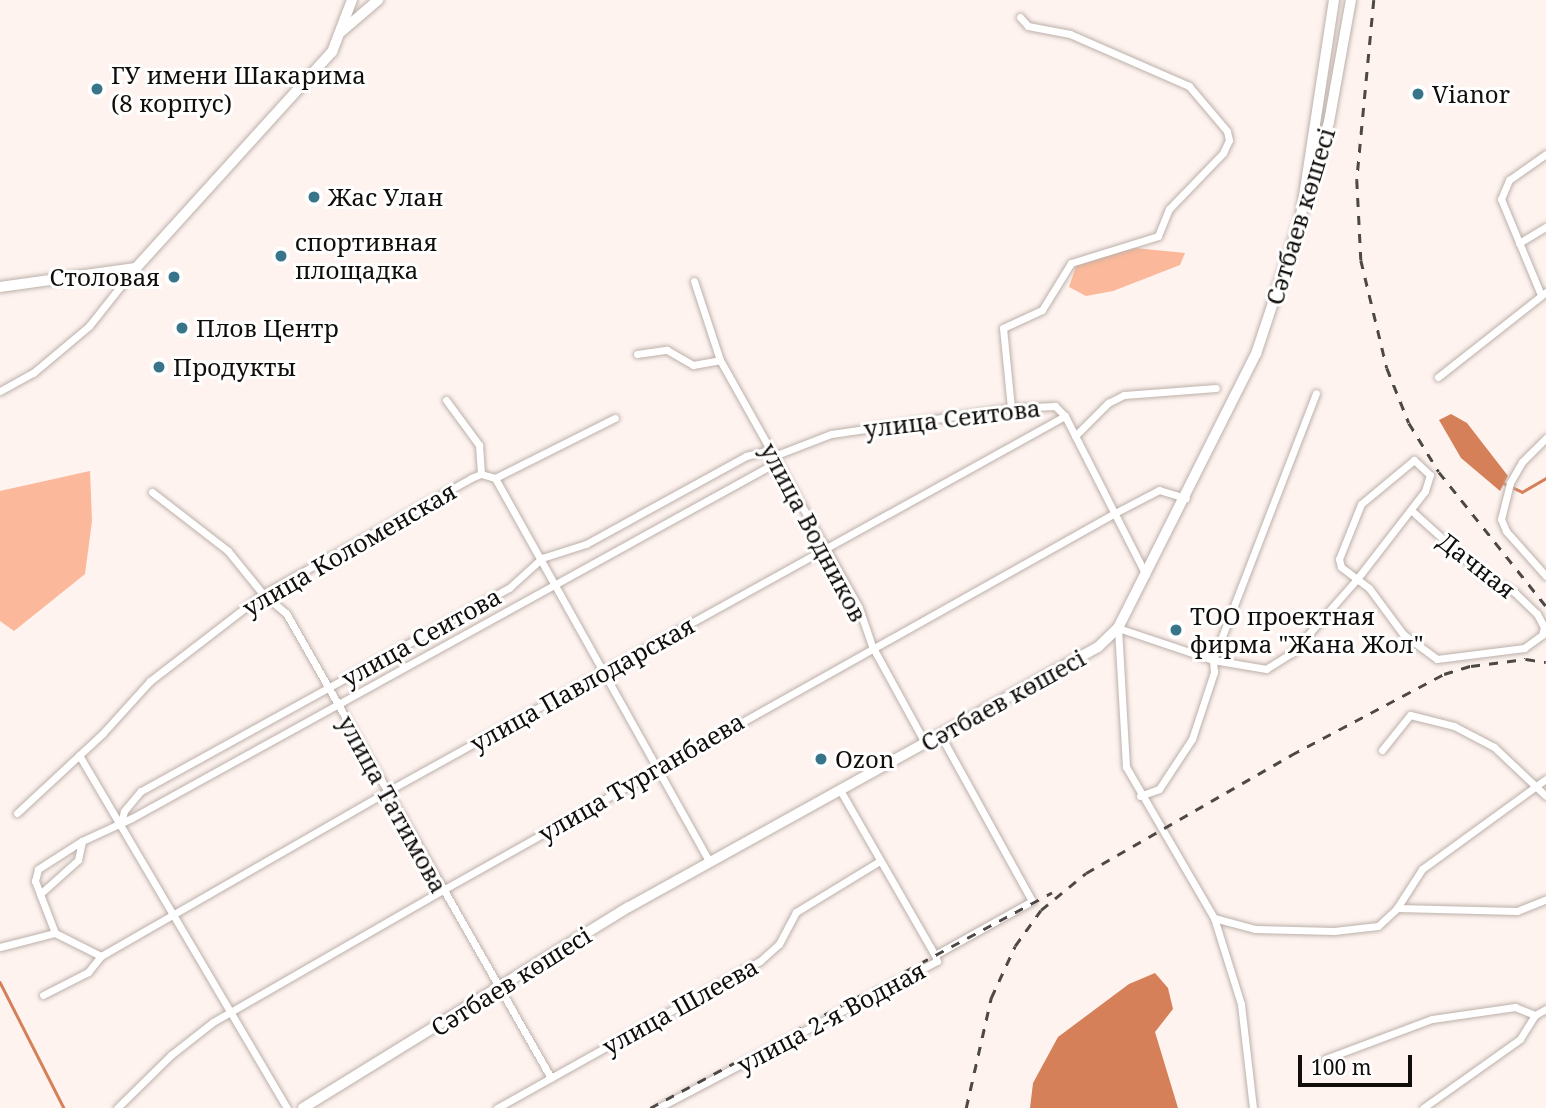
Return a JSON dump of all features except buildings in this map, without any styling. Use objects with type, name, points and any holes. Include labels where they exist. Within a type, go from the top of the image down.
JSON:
[{"type":"highway","points":[[1300,222],[1334,0]]},
{"type":"main road","points":[[0,287],[136,268],[332,52],[352,0]]},
{"type":"main road","points":[[339,34],[378,0]]},
{"type":"main road","name":"Сәтбаев көшесі","points":[[303,1108],[710,862],[1098,647],[1118,628],[1186,498],[1256,354],[1300,222],[1329,122],[1351,0]]},
{"type":"street","points":[[1011,408],[1003,328],[1042,310],[1071,263],[1158,236],[1169,209],[1223,152],[1229,140],[1227,131],[1189,86],[1070,34],[1028,26],[1020,17]]},
{"type":"street","points":[[1438,377],[1543,294],[1501,200],[1502,188],[1546,154]]},
{"type":"street","points":[[1519,243],[1546,227]]},
{"type":"street","points":[[0,391],[33,373],[89,326],[136,268]]},
{"type":"street","name":"улица Водников","points":[[694,281],[720,359],[859,608],[872,646],[925,743]]},
{"type":"street","points":[[637,354],[667,350],[693,365],[720,359]]},
{"type":"street","name":"улица Сеитова","points":[[1075,436],[1108,403],[1124,395],[1216,388]]},
{"type":"street","points":[[1140,796],[1159,789],[1192,739],[1213,660],[1316,393]]},
{"type":"street","points":[[446,401],[479,445],[481,474]]},
{"type":"street","name":"улица Сеитова","points":[[40,894],[35,881],[38,869],[82,841],[121,823],[556,584],[773,456],[831,434],[1011,408],[1055,406],[1065,416],[1146,575]]},
{"type":"street","name":"улица Павлодарская","points":[[43,995],[88,972],[102,957],[386,792],[1065,416]]},
{"type":"street","points":[[615,418],[495,478],[710,862]]},
{"type":"street","points":[[1546,438],[1522,462],[1510,483],[1501,519],[1506,531],[1546,576]]},
{"type":"street","name":"улица Сеитова","points":[[121,823],[124,811],[141,791],[509,588],[542,558],[586,544],[746,456],[773,456]]},
{"type":"street","name":"Дачная","points":[[1420,461],[1430,475],[1430,484],[1410,510],[1484,576],[1514,592],[1537,614],[1544,627],[1542,635],[1524,648],[1448,662],[1437,659],[1402,634],[1357,579],[1341,567],[1339,559],[1361,504],[1407,463],[1420,461]]},
{"type":"street","name":"улица Коломенская","points":[[17,813],[79,755],[149,681],[263,594],[481,474],[495,478]]},
{"type":"street","name":"улица Турганбаева","points":[[117,1108],[171,1055],[231,1011],[441,891],[872,646],[1115,513],[1159,490],[1186,498]]},
{"type":"street","name":"улица Татимова","points":[[152,492],[237,560],[263,594],[286,613],[441,891],[551,1078]]},
{"type":"street","points":[[1254,1108],[1241,1004],[1213,918],[1140,796],[1126,766],[1118,628],[1213,660],[1266,669],[1292,653],[1357,579],[1410,510]]},
{"type":"street","points":[[1382,750],[1410,715],[1416,715],[1454,726],[1494,747],[1538,785],[1546,796]]},
{"type":"street","name":"улица 2-я Водная","points":[[658,1108],[937,961],[935,956],[1032,901],[940,734]]},
{"type":"street","points":[[79,755],[287,1108]]},
{"type":"street","points":[[1213,918],[1255,929],[1334,931],[1378,926],[1397,908],[1422,869],[1546,779]]},
{"type":"street","points":[[840,790],[935,956]]},
{"type":"street","points":[[55,933],[40,894],[78,860],[82,841]]},
{"type":"street","name":"улица Шлеева","points":[[497,1108],[760,961],[779,944],[802,906],[880,862]]},
{"type":"street","points":[[1397,908],[1517,911],[1546,899]]},
{"type":"street","points":[[0,947],[55,933],[102,957]]},
{"type":"street","points":[[1325,1059],[1432,1019],[1515,1007],[1535,1015]]},
{"type":"street","points":[[1423,1108],[1520,1039],[1535,1015],[1546,1009]]},
{"type":"shaded area","points":[[1135,248],[1185,253],[1180,265],[1113,291],[1086,296],[1069,287],[1077,263]]},
{"type":"shaded area","points":[[1451,414],[1467,423],[1508,476],[1500,491],[1461,458],[1439,420]]},
{"type":"shaded area","points":[[90,471],[92,521],[85,574],[14,631],[0,621],[0,491]]},
{"type":"shaded area","points":[[1155,973],[1168,988],[1173,1009],[1155,1032],[1178,1108],[1030,1108],[1033,1083],[1058,1037],[1129,984]]},
{"type":"waterway","points":[[1501,482],[1522,492],[1546,478]]},
{"type":"waterway","points":[[0,982],[64,1108]]},
{"type":"railway","points":[[1374,0],[1357,180],[1361,260],[1387,368],[1409,423],[1439,472],[1546,606]]},
{"type":"railway","points":[[966,1108],[991,998],[1015,946],[1041,910],[1086,873],[1291,755],[1444,674],[1471,666],[1526,659],[1546,662]]},
{"type":"railway","points":[[650,1108],[1052,892]]},
{"type":"place","name":"ГУ имени Шакарима (8 корпус)","points":[[97,89]]},
{"type":"place","name":"Vianor","points":[[1418,94]]},
{"type":"place","name":"Жас Улан","points":[[314,197]]},
{"type":"place","name":"спортивная площадка","points":[[281,256]]},
{"type":"place","name":"Столовая","points":[[174,277]]},
{"type":"place","name":"Плов Центр","points":[[182,328]]},
{"type":"place","name":"Продукты","points":[[159,367]]},
{"type":"place","name":"ТОО проектная фирма \"Жана Жол\"","points":[[1176,630]]},
{"type":"place","name":"Ozon","points":[[821,759]]}]
